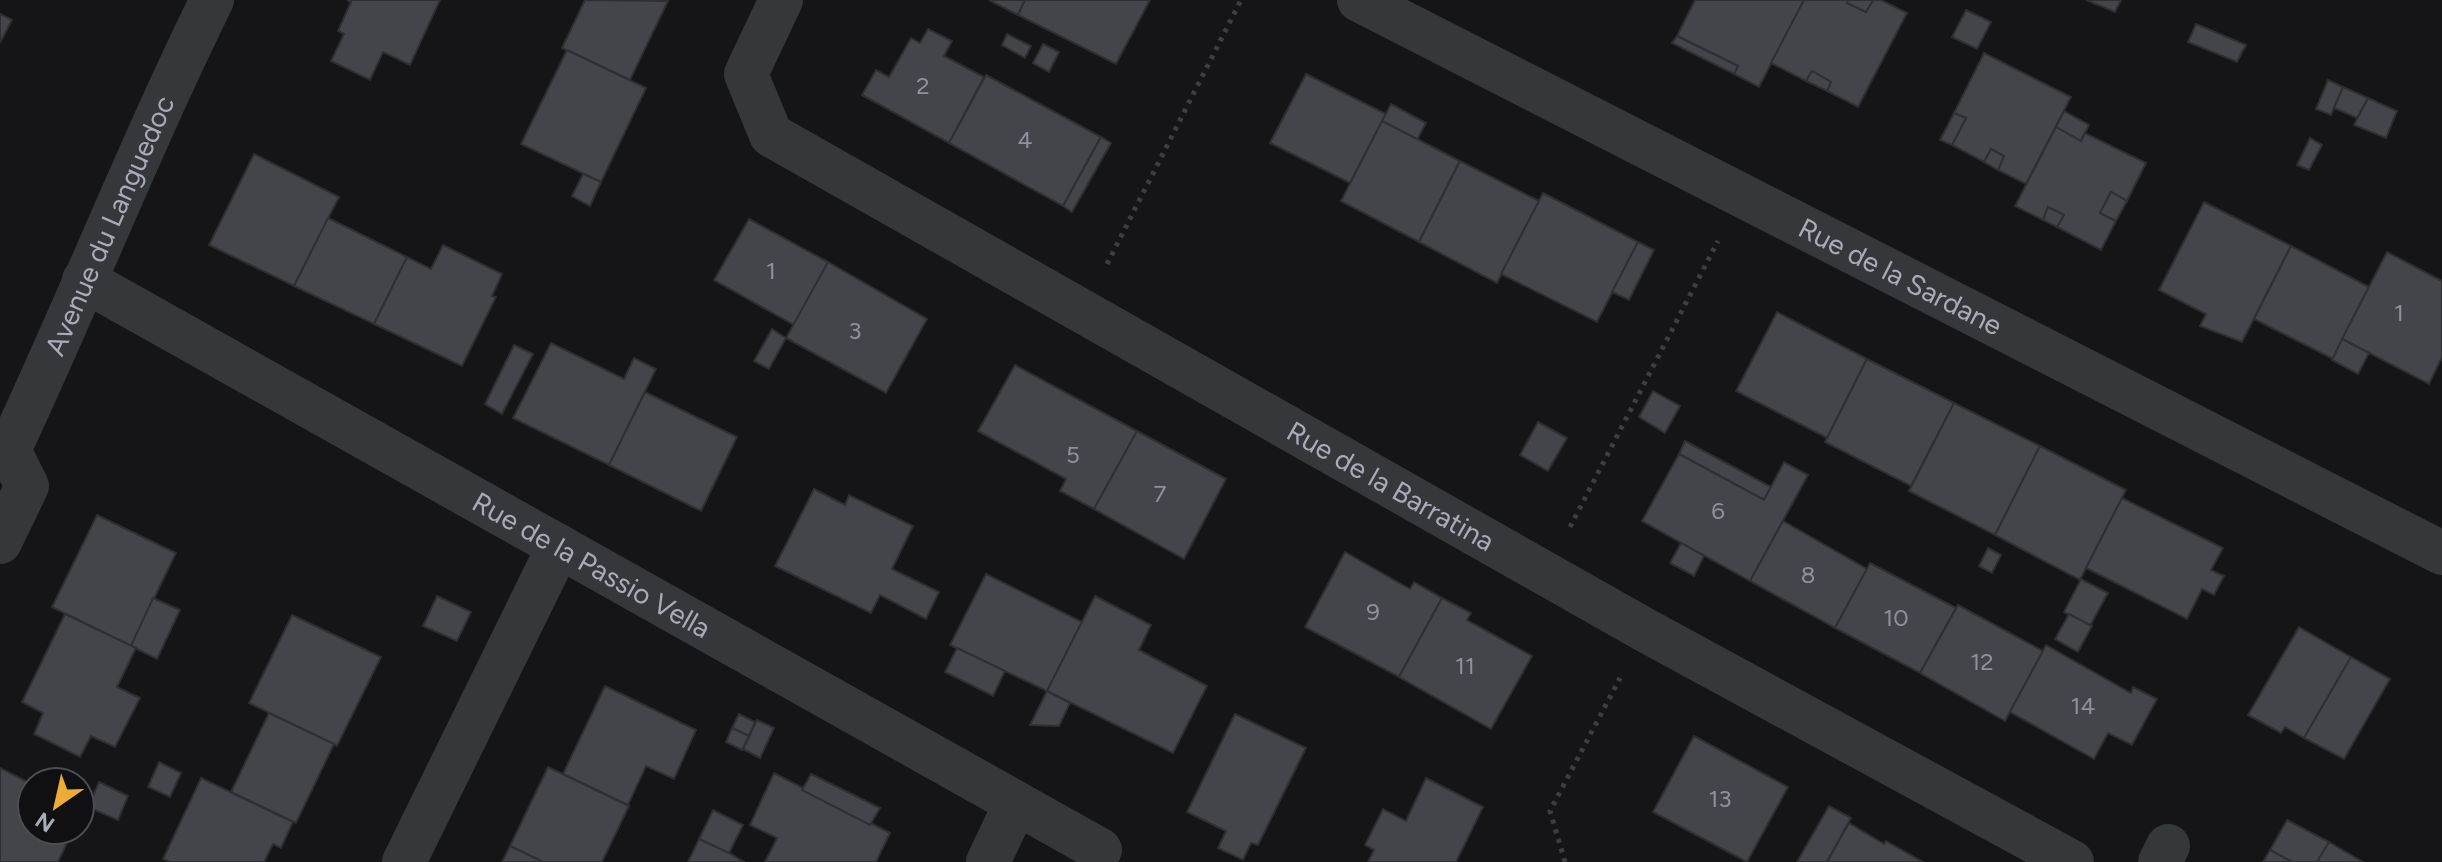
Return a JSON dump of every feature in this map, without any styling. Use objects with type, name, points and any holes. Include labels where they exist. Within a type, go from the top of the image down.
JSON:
[{"type":"street","name":"Avenue du Languedoc","points":[[0,542],[27,486],[3,449],[55,353],[147,133],[212,0]]},
{"type":"street","name":"Rue de la Barratina","points":[[781,0],[746,74],[771,135],[1645,630],[2072,862]]},
{"type":"street","name":"Rue de la Sardane","points":[[1359,0],[2442,553]]},
{"type":"street","name":"Rue de la Passio Vella","points":[[84,280],[1100,850]]},
{"type":"street","points":[[404,862],[559,546]]},
{"type":"street","points":[[988,862],[1016,803]]},
{"type":"path","points":[[1082,311],[1241,0]]},
{"type":"path","points":[[1545,574],[1741,197]]},
{"type":"path","points":[[1565,862],[1550,811],[1645,630]]},
{"type":"building","points":[[347,0],[440,0],[410,65],[383,52],[370,80],[331,61],[344,34],[338,31],[351,2]]},
{"type":"building","points":[[585,0],[668,1],[630,80],[562,48]]},
{"type":"building","points":[[989,0],[1025,0],[1018,15]]},
{"type":"building","points":[[1025,0],[1150,0],[1116,64],[1018,15]]},
{"type":"building","points":[[1695,0],[1804,0],[1759,87],[1734,74],[1738,66],[1677,36]]},
{"type":"building","points":[[1804,0],[1848,0],[1847,3],[1866,12],[1873,0],[1881,0],[1907,13],[1858,107],[1827,91],[1831,82],[1812,71],[1806,81],[1771,63]]},
{"type":"building","points":[[1848,0],[1873,0],[1866,12],[1847,3]]},
{"type":"building","points":[[2086,0],[2121,0],[2115,12]]},
{"type":"building","points":[[1966,10],[1991,22],[1977,49],[1952,37]]},
{"type":"building","points":[[0,14],[12,20],[0,43]]},
{"type":"building","points":[[2196,24],[2246,45],[2237,62],[2188,42]]},
{"type":"building","points":[[928,29],[952,41],[944,56],[984,77],[949,143],[862,95],[876,70],[889,77],[911,38],[920,43]]},
{"type":"building","points":[[1007,34],[1031,46],[1025,58],[1002,45]]},
{"type":"building","points":[[1677,36],[1738,66],[1734,74],[1672,43]]},
{"type":"building","points":[[1043,44],[1059,52],[1049,72],[1033,63]]},
{"type":"building","points":[[567,50],[646,88],[601,182],[521,144]]},
{"type":"building","points":[[1984,53],[2071,97],[2026,184],[1998,170],[2004,156],[1991,149],[1984,162],[1952,145],[1966,118],[1954,113]]},
{"type":"building","points":[[1812,71],[1831,82],[1827,91],[1806,81]]},
{"type":"building","points":[[1306,74],[1386,114],[1350,183],[1270,143]]},
{"type":"building","points":[[986,75],[1101,137],[1063,206],[949,143]]},
{"type":"building","points":[[2328,80],[2343,87],[2331,115],[2316,109]]},
{"type":"building","points":[[2343,87],[2368,98],[2357,118],[2334,108]]},
{"type":"building","points":[[2368,98],[2397,111],[2386,138],[2354,125]]},
{"type":"building","points":[[1391,104],[1426,123],[1417,140],[1382,121]]},
{"type":"building","points":[[2064,111],[2089,125],[2081,141],[2056,127]]},
{"type":"building","points":[[1954,113],[1966,118],[1952,145],[1940,140]]},
{"type":"building","points":[[1382,121],[1460,161],[1419,242],[1341,201]]},
{"type":"building","points":[[2056,127],[2081,141],[2085,133],[2146,163],[2127,201],[2111,192],[2100,213],[2116,221],[2101,250],[2057,227],[2064,215],[2048,207],[2043,220],[2015,206]]},
{"type":"building","points":[[1101,137],[1111,143],[1072,212],[1063,206]]},
{"type":"building","points":[[2310,138],[2322,145],[2309,170],[2297,165]]},
{"type":"building","points":[[1991,149],[2004,156],[1998,170],[1984,162]]},
{"type":"building","points":[[254,154],[339,197],[294,286],[209,245]]},
{"type":"building","points":[[1460,161],[1539,201],[1497,283],[1419,242]]},
{"type":"building","points":[[583,174],[601,182],[590,206],[572,196]]},
{"type":"building","points":[[2111,192],[2127,201],[2116,221],[2100,213]]},
{"type":"building","points":[[1543,193],[1638,242],[1597,322],[1501,274]]},
{"type":"building","points":[[2204,202],[2291,246],[2242,342],[2200,326],[2206,314],[2159,290]]},
{"type":"building","points":[[2048,207],[2064,215],[2057,227],[2043,220]]},
{"type":"building","points":[[328,218],[407,257],[374,324],[294,286]]},
{"type":"building","points":[[749,219],[828,262],[794,325],[714,280]]},
{"type":"building","points":[[1638,242],[1654,250],[1629,300],[1612,292]]},
{"type":"building","points":[[443,245],[502,274],[492,296],[496,297],[462,366],[374,324],[407,257],[431,269]]},
{"type":"building","points":[[2291,246],[2369,287],[2333,359],[2254,319]]},
{"type":"building","points":[[2387,252],[2442,281],[2442,357],[2429,384],[2342,339]]},
{"type":"building","points":[[828,262],[927,319],[886,393],[786,338]]},
{"type":"building","points":[[1777,312],[1867,359],[1827,438],[1736,391]]},
{"type":"building","points":[[772,329],[786,338],[769,369],[754,361]]},
{"type":"building","points":[[2342,339],[2369,353],[2358,374],[2332,360]]},
{"type":"building","points":[[551,343],[624,379],[634,358],[656,369],[609,465],[513,418]]},
{"type":"building","points":[[514,345],[533,354],[502,414],[485,404]]},
{"type":"building","points":[[1867,359],[1954,403],[1911,486],[1825,442]]},
{"type":"building","points":[[1015,365],[1137,431],[1094,509],[1060,491],[1066,479],[978,431]]},
{"type":"building","points":[[1653,391],[1680,406],[1665,433],[1639,417]]},
{"type":"building","points":[[645,392],[737,437],[701,511],[609,465]]},
{"type":"building","points":[[1954,403],[2040,446],[1995,535],[1909,491]]},
{"type":"building","points":[[1538,422],[1567,438],[1548,471],[1520,455]]},
{"type":"building","points":[[1137,431],[1226,479],[1184,559],[1094,509]]},
{"type":"building","points":[[1685,441],[1771,487],[1764,500],[1679,454]]},
{"type":"building","points":[[2040,446],[2126,490],[2080,580],[1995,535]]},
{"type":"building","points":[[1679,454],[1764,500],[1784,462],[1808,475],[1750,581],[1642,521]]},
{"type":"building","points":[[814,489],[845,505],[849,495],[913,526],[892,569],[939,592],[926,619],[880,595],[871,613],[775,566]]},
{"type":"building","points":[[2122,498],[2223,548],[2211,570],[2224,576],[2214,595],[2202,589],[2187,619],[2086,568]]},
{"type":"building","points":[[97,515],[176,553],[131,646],[52,607]]},
{"type":"building","points":[[1783,521],[1867,569],[1835,628],[1750,581]]},
{"type":"building","points":[[1681,543],[1704,556],[1694,576],[1670,563]]},
{"type":"building","points":[[1988,548],[2001,555],[1992,573],[1979,566]]},
{"type":"building","points":[[1345,552],[1410,589],[1414,582],[1442,598],[1399,677],[1305,627]]},
{"type":"building","points":[[1870,563],[1956,608],[1920,673],[1835,628]]},
{"type":"building","points":[[986,574],[1082,622],[1047,691],[950,645]]},
{"type":"building","points":[[2081,579],[2108,593],[2090,626],[2064,612]]},
{"type":"building","points":[[437,596],[471,612],[457,641],[423,626]]},
{"type":"building","points":[[1095,596],[1151,625],[1139,650],[1207,686],[1173,753],[1047,691]]},
{"type":"building","points":[[153,598],[180,610],[157,659],[131,646]]},
{"type":"building","points":[[1442,598],[1471,613],[1467,620],[1532,656],[1491,729],[1399,677]]},
{"type":"building","points":[[1958,605],[2043,651],[2005,721],[1920,673]]},
{"type":"building","points":[[65,614],[136,648],[117,687],[140,698],[115,747],[91,736],[80,757],[34,734],[43,713],[22,702]]},
{"type":"building","points":[[2069,614],[2092,626],[2078,652],[2055,639]]},
{"type":"building","points":[[292,615],[381,657],[337,746],[249,703]]},
{"type":"building","points":[[2299,627],[2351,657],[2304,738],[2285,727],[2281,733],[2248,715]]},
{"type":"building","points":[[2046,645],[2131,693],[2133,687],[2157,699],[2132,745],[2108,733],[2094,759],[2010,712]]},
{"type":"building","points":[[957,648],[1005,671],[993,696],[945,672]]},
{"type":"building","points":[[2351,657],[2390,679],[2344,759],[2304,738]]},
{"type":"building","points":[[605,686],[696,730],[674,779],[646,766],[628,805],[563,774]]},
{"type":"building","points":[[1047,691],[1070,703],[1059,726],[1030,725]]},
{"type":"building","points":[[269,713],[334,744],[296,823],[231,792]]},
{"type":"building","points":[[739,714],[755,722],[749,736],[732,728]]},
{"type":"building","points":[[1235,714],[1306,748],[1258,845],[1251,843],[1243,860],[1218,848],[1226,831],[1187,812]]},
{"type":"building","points":[[757,720],[774,728],[760,758],[743,749]]},
{"type":"building","points":[[732,728],[749,736],[742,750],[726,742]]},
{"type":"building","points":[[1694,736],[1788,787],[1747,862],[1653,812]]},
{"type":"building","points":[[159,762],[181,773],[170,797],[148,787]]},
{"type":"building","points":[[548,767],[629,806],[602,862],[543,862],[510,846]]},
{"type":"building","points":[[0,768],[16,776],[16,846],[66,846],[58,862],[0,862]]},
{"type":"building","points":[[774,773],[890,833],[876,862],[765,862],[777,838],[750,825]]},
{"type":"building","points":[[811,774],[880,808],[870,825],[802,790]]},
{"type":"building","points":[[201,778],[293,822],[281,848],[273,844],[264,862],[170,862],[163,859]]},
{"type":"building","points":[[1426,778],[1483,807],[1456,862],[1368,862],[1374,850],[1365,845],[1383,809],[1406,821]]},
{"type":"building","points":[[99,782],[128,796],[118,820],[96,810]]},
{"type":"building","points":[[1829,806],[1851,818],[1827,862],[1797,862]]},
{"type":"building","points":[[713,810],[743,825],[729,853],[699,839]]},
{"type":"building","points":[[2287,820],[2329,842],[2317,862],[2292,862],[2270,850]]},
{"type":"building","points":[[1849,823],[1884,844],[1886,841],[1923,862],[1827,862]]},
{"type":"building","points":[[699,839],[729,853],[744,862],[688,862]]},
{"type":"building","points":[[2329,842],[2363,862],[2317,862]]},
{"type":"building","points":[[510,846],[543,862],[502,862]]},
{"type":"building","points":[[2270,850],[2292,862],[2263,862]]}]
